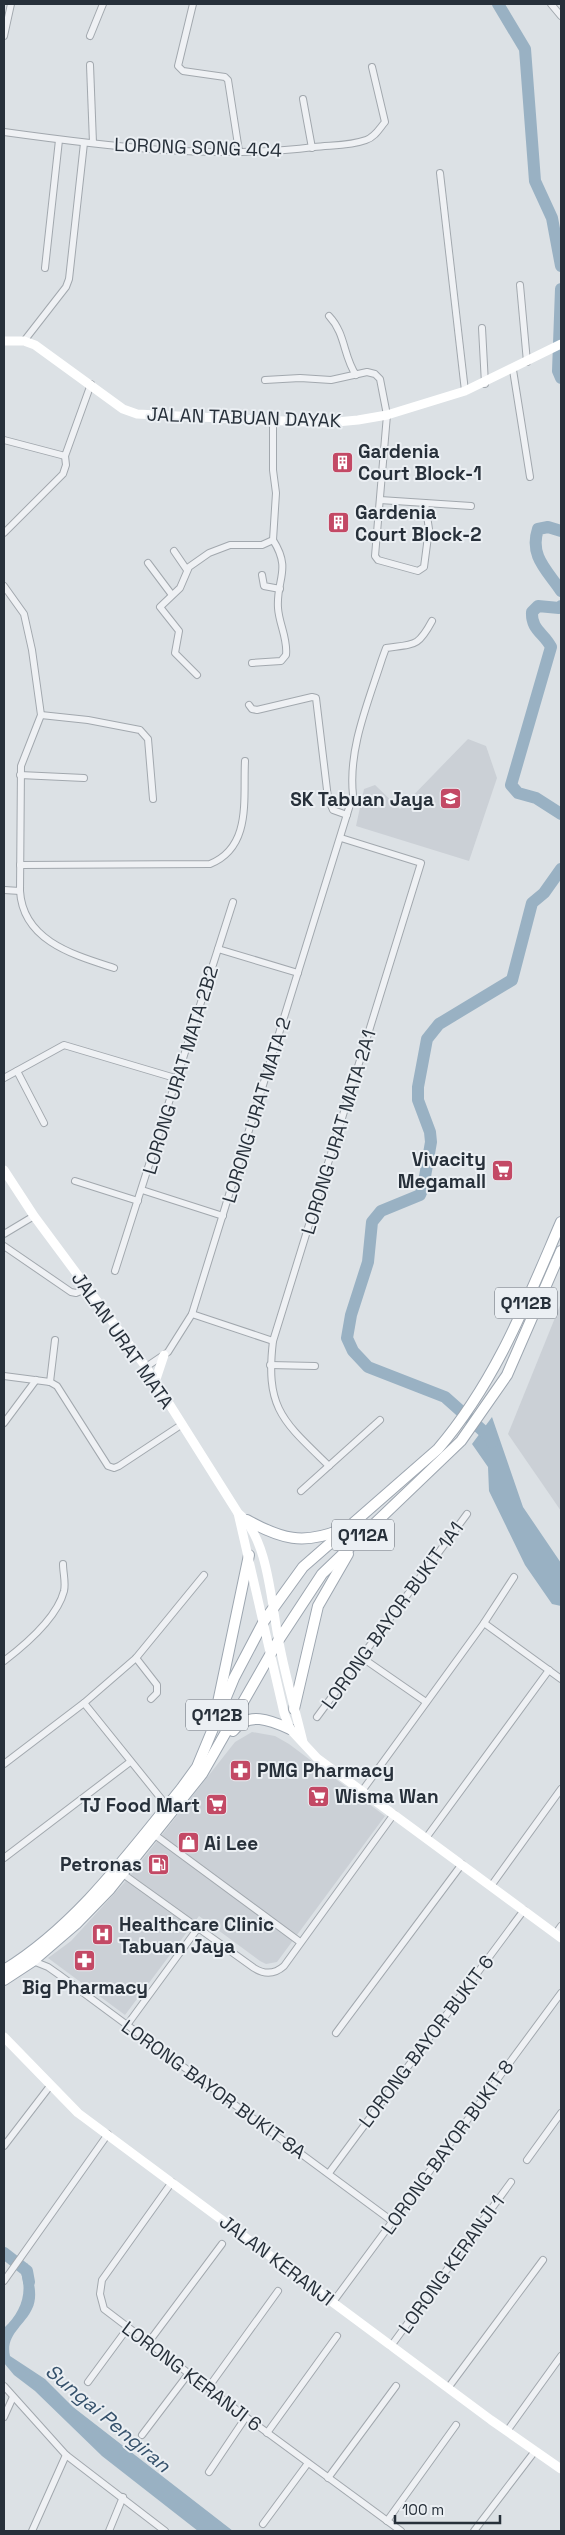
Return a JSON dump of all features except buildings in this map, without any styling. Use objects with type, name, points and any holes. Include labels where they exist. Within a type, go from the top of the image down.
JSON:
[{"type":"main road","name":"Q112B","points":[[4,1970],[47,1938],[73,1915],[167,1806],[197,1767],[215,1720],[264,1621],[303,1567],[438,1449],[456,1427],[487,1383],[504,1352],[561,1222]]},
{"type":"main road","name":"Q112A","points":[[4,1980],[32,1961],[76,1924],[123,1874],[186,1796],[216,1752],[278,1641],[322,1574],[461,1441],[497,1392],[516,1357],[561,1251]]},
{"type":"main road","points":[[247,1520],[281,1536],[295,1539],[325,1536],[350,1526]]},
{"type":"main road","points":[[294,1709],[318,1606],[357,1541]]},
{"type":"main road","points":[[215,1720],[220,1685],[249,1555]]},
{"type":"main road","points":[[216,1752],[238,1724],[248,1719],[266,1720],[290,1729]]},
{"type":"street","points":[[4,36],[11,4]]},
{"type":"street","points":[[90,36],[102,4]]},
{"type":"street","points":[[193,4],[178,66],[183,71],[225,77],[228,80],[239,151]]},
{"type":"street","points":[[551,4],[561,16]]},
{"type":"street","points":[[90,65],[93,143]]},
{"type":"street","name":"LORONG SONG 4C4","points":[[4,132],[84,143],[186,150],[284,152],[367,140],[375,135],[385,122],[372,67]]},
{"type":"street","points":[[303,99],[312,148]]},
{"type":"street","points":[[45,268],[59,140]]},
{"type":"street","points":[[4,340],[24,341],[66,286],[69,279],[84,143]]},
{"type":"street","points":[[440,173],[466,391]]},
{"type":"street","points":[[520,285],[526,362]]},
{"type":"street","points":[[329,316],[340,330],[341,338],[348,352],[349,362],[356,375]]},
{"type":"street","points":[[482,328],[485,384]]},
{"type":"street","name":"JALAN TABUAN DAYAK","points":[[24,341],[35,345],[123,409],[137,414],[326,422],[386,415],[466,391],[485,384],[561,344]]},
{"type":"street","points":[[513,370],[530,477]]},
{"type":"street","points":[[265,380],[300,378],[331,380],[367,372],[378,376],[386,415],[376,556],[378,560],[418,571],[424,567],[429,529],[425,504]]},
{"type":"street","points":[[4,533],[63,474],[66,465],[65,456],[91,384]]},
{"type":"street","points":[[252,663],[281,661],[286,655],[286,646],[278,610],[284,570],[279,548],[273,540],[276,493],[273,470],[273,419]]},
{"type":"street","points":[[4,440],[65,456]]},
{"type":"street","points":[[380,500],[471,506]]},
{"type":"street","points":[[197,675],[175,653],[179,631],[160,609],[161,604],[180,588],[187,570],[209,553],[230,545],[262,545],[273,540]]},
{"type":"street","points":[[174,551],[187,570]]},
{"type":"street","points":[[148,563],[172,595]]},
{"type":"street","points":[[262,576],[264,586],[280,589]]},
{"type":"street","points":[[4,586],[21,608],[26,624],[41,715],[23,756],[20,775],[20,903],[38,932],[49,941],[76,955],[114,968]]},
{"type":"street","name":"LORONG URAT MATA 2","points":[[146,1367],[164,1355],[182,1332],[192,1314],[341,838],[353,795],[352,767],[359,731],[386,648],[412,644],[423,639],[432,620]]},
{"type":"street","points":[[249,705],[252,709],[257,710],[312,696],[316,698],[328,798],[333,810],[347,815]]},
{"type":"street","points":[[41,715],[88,720],[140,730],[148,739],[153,799]]},
{"type":"street","points":[[20,865],[210,864],[220,860],[228,854],[238,839],[242,824],[245,762]]},
{"type":"street","points":[[20,775],[84,778]]},
{"type":"street","name":"LORONG URAT MATA 2A1","points":[[329,1466],[292,1430],[276,1404],[270,1381],[273,1341],[421,863],[341,838]]},
{"type":"street","points":[[4,890],[20,891]]},
{"type":"street","points":[[218,949],[234,902]]},
{"type":"street","name":"LORONG URAT MATA 2B2","points":[[115,1271],[142,1190],[175,1078],[218,949],[298,973]]},
{"type":"street","points":[[4,1078],[64,1045],[175,1078]]},
{"type":"street","points":[[18,1071],[44,1123]]},
{"type":"street","name":"JALAN URAT MATA","points":[[4,1170],[34,1216],[146,1367],[238,1513]]},
{"type":"street","points":[[75,1180],[138,1201]]},
{"type":"street","points":[[142,1190],[223,1216]]},
{"type":"street","points":[[4,1234],[34,1216]]},
{"type":"street","points":[[4,1246],[71,1292],[76,1293],[88,1288]]},
{"type":"street","points":[[192,1314],[273,1341]]},
{"type":"street","points":[[50,1382],[55,1340]]},
{"type":"street","points":[[155,1382],[164,1355]]},
{"type":"street","points":[[270,1365],[315,1366]]},
{"type":"street","points":[[4,1376],[50,1382],[57,1386],[108,1466],[112,1468],[181,1425]]},
{"type":"street","points":[[4,1423],[36,1380]]},
{"type":"street","points":[[301,1491],[380,1420]]},
{"type":"street","points":[[238,1513],[247,1520],[262,1554],[278,1641],[303,1742]]},
{"type":"street","points":[[238,1513],[264,1621],[270,1657],[290,1729],[317,1758],[558,1935],[561,1926]]},
{"type":"street","name":"LORONG BAYOR BUKIT 1A1","points":[[317,1717],[467,1514]]},
{"type":"street","points":[[4,1661],[33,1636],[60,1600],[65,1583],[63,1564]]},
{"type":"street","points":[[4,1764],[84,1703],[136,1658],[204,1575]]},
{"type":"street","points":[[362,1791],[484,1623],[514,1577]]},
{"type":"street","points":[[484,1623],[561,1679]]},
{"type":"street","points":[[136,1658],[157,1685],[157,1693],[151,1700]]},
{"type":"street","points":[[361,1658],[426,1702]]},
{"type":"street","points":[[426,1838],[549,1670]]},
{"type":"street","points":[[84,1703],[167,1806]]},
{"type":"street","points":[[4,1858],[130,1762]]},
{"type":"street","points":[[491,1886],[561,1789]]},
{"type":"street","points":[[123,1874],[254,1968],[264,1973],[280,1969],[394,1814]]},
{"type":"street","points":[[155,1835],[300,1942]]},
{"type":"street","points":[[336,2034],[462,1864]]},
{"type":"street","name":"LORONG BAYOR BUKIT 6","points":[[329,2173],[524,1910]]},
{"type":"street","points":[[127,2025],[198,1928]]},
{"type":"street","name":"LORONG BAYOR BUKIT 8A","points":[[32,1961],[48,1967],[392,2221]]},
{"type":"street","name":"LORONG BAYOR BUKIT 8","points":[[333,2302],[561,1992]]},
{"type":"street","name":"JALAN KERANJI","points":[[4,2037],[78,2113],[391,2346],[561,2469]]},
{"type":"street","points":[[4,2146],[50,2086]]},
{"type":"street","points":[[527,2160],[561,2113]]},
{"type":"street","points":[[4,2281],[108,2134]]},
{"type":"street","name":"LORONG KERANJI 6","points":[[172,2182],[100,2283],[100,2302],[104,2309],[127,2329],[246,2418],[402,2531]]},
{"type":"street","name":"LORONG KERANJI 1","points":[[391,2346],[511,2182]]},
{"type":"street","points":[[148,2343],[222,2244]]},
{"type":"street","points":[[448,2388],[543,2260]]},
{"type":"street","points":[[208,2388],[278,2291]]},
{"type":"street","points":[[88,2382],[127,2329]]},
{"type":"street","points":[[267,2433],[337,2336]]},
{"type":"street","points":[[507,2431],[561,2356]]},
{"type":"street","points":[[142,2435],[188,2373]]},
{"type":"street","points":[[4,2386],[66,2455],[165,2531]]},
{"type":"street","points":[[328,2478],[396,2386]]},
{"type":"street","points":[[4,2417],[13,2397]]},
{"type":"street","points":[[209,2472],[246,2418]]},
{"type":"street","points":[[387,2521],[456,2425]]},
{"type":"street","points":[[474,2531],[535,2451]]},
{"type":"street","points":[[32,2531],[66,2455]]},
{"type":"street","points":[[263,2524],[308,2463]]},
{"type":"street","points":[[109,2531],[123,2497]]},
{"type":"shaded area","name":"SK Tabuan Jaya","points":[[468,739],[486,746],[497,778],[469,861],[356,826],[364,789],[375,785],[400,809]]},
{"type":"shaded area","points":[[561,1303],[561,1511],[508,1434]]},
{"type":"shaded area","points":[[252,1732],[275,1736],[289,1744],[385,1816],[277,1962],[266,1964],[260,1961],[199,1916],[125,2015],[48,1958],[71,1941],[124,1883],[235,1742]]},
{"type":"water","points":[[492,1417],[523,1507],[561,1563],[561,1606],[552,1604],[525,1565],[489,1491],[488,1467],[472,1444]]},
{"type":"water","points":[[27,2263],[34,2286],[34,2304],[29,2315],[10,2342],[10,2356],[45,2379],[73,2407],[233,2531],[198,2531],[102,2456],[35,2391],[14,2375],[4,2363],[4,2328],[10,2322],[21,2303],[24,2288],[21,2273]]},
{"type":"waterway","points":[[498,4],[525,49],[535,181],[552,218],[561,266]]},
{"type":"waterway","points":[[561,289],[558,371],[561,378]]},
{"type":"waterway","points":[[561,531],[548,527],[538,529],[536,539],[536,547],[541,562],[561,591]]},
{"type":"waterway","points":[[561,606],[559,608],[538,606],[532,612],[532,618],[536,627],[551,647],[511,785],[518,793],[536,798],[561,814]]},
{"type":"waterway","points":[[492,1442],[491,1438],[445,1397],[368,1367],[353,1351],[347,1338],[351,1315],[368,1262],[372,1222],[381,1211],[420,1195],[423,1188],[431,1142],[430,1132],[418,1100],[418,1087],[427,1039],[439,1024],[512,980],[532,903],[544,893],[561,869]]},
{"type":"waterway","name":"Sungai Pengiran","points":[[4,2253],[27,2271],[29,2282]]},
{"type":"place","name":"Gardenia Court Block-1","points":[[342,462]]},
{"type":"place","name":"Gardenia Court Block-2","points":[[339,523]]},
{"type":"place","name":"SK Tabuan Jaya","points":[[450,799]]},
{"type":"place","name":"Vivacity Megamall","points":[[502,1170]]},
{"type":"place","name":"PMG Pharmacy","points":[[241,1770]]},
{"type":"place","name":"Wisma Wan","points":[[319,1796]]},
{"type":"place","name":"TJ Food Mart","points":[[216,1805]]},
{"type":"place","name":"Ai Lee","points":[[188,1843]]},
{"type":"place","name":"Petronas","points":[[158,1864]]},
{"type":"place","name":"Healthcare Clinic Tabuan Jaya","points":[[103,1935]]},
{"type":"place","name":"Big Pharmacy","points":[[85,1961]]}]
